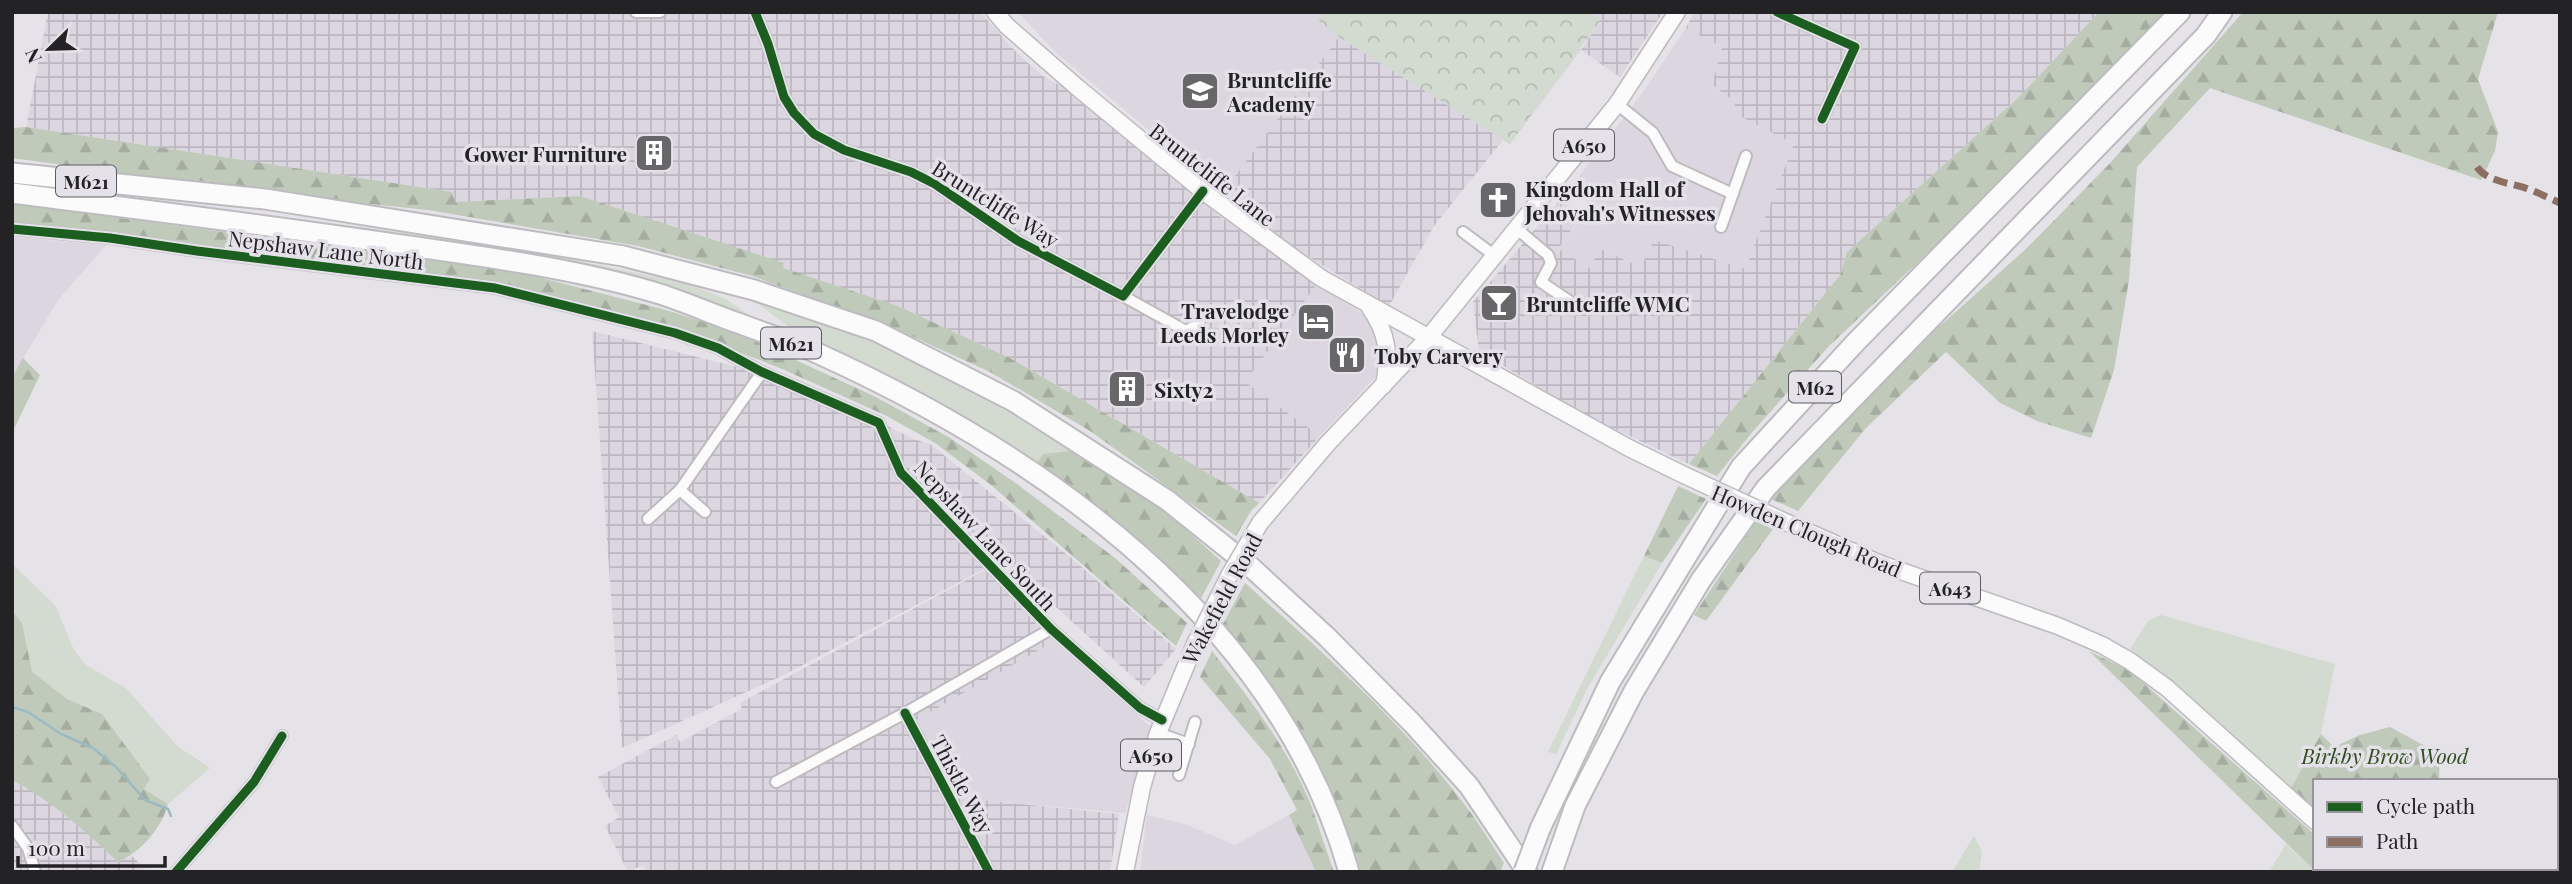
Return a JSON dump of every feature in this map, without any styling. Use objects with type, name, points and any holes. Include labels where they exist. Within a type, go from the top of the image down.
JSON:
[{"type":"highway","name":"M62","points":[[1525,872],[1540,829],[1610,682],[1741,467],[1855,343],[2180,12]]},
{"type":"highway","name":"M62","points":[[1553,867],[1575,806],[1634,691],[1701,580],[1766,488],[2206,35],[2222,12]]},
{"type":"highway","name":"M621","points":[[12,173],[265,199],[623,256],[754,290],[876,331],[1013,401],[1167,500],[1252,568],[1327,637],[1413,724],[1469,786],[1525,872]]},
{"type":"highway","name":"M621","points":[[12,193],[309,231],[514,262],[580,275],[659,294],[814,351],[918,403],[993,447],[1096,516],[1164,577],[1215,629],[1298,747],[1337,829],[1349,872]]},
{"type":"main road","name":"Bruntcliffe Lane","points":[[995,12],[1007,26],[1078,89],[1203,191],[1321,278],[1428,338]]},
{"type":"main road","name":"A650","points":[[1428,338],[1617,104],[1677,12]]},
{"type":"main road","points":[[1367,304],[1385,333],[1388,345],[1384,385]]},
{"type":"main road","name":"Wakefield Road","points":[[1125,872],[1142,787],[1160,727],[1195,644],[1230,574],[1260,523],[1328,443],[1428,338]]},
{"type":"main road","name":"Howden Clough Road","points":[[1428,338],[1629,448],[1781,520],[1881,564],[2058,626],[2102,645],[2130,661],[2167,688],[2313,819]]},
{"type":"street","points":[[636,12],[660,12]]},
{"type":"street","name":"Bruntcliffe Way","points":[[755,12],[768,44],[783,97],[814,134],[845,150],[911,172],[935,184],[1018,241],[1186,331],[1197,325],[1204,313]]},
{"type":"street","points":[[1777,12],[1855,47],[1822,118]]},
{"type":"street","points":[[1617,104],[1653,133],[1672,166],[1733,194]]},
{"type":"street","points":[[1721,227],[1746,156]]},
{"type":"street","points":[[1123,296],[1203,191]]},
{"type":"street","name":"Nepshaw Lane North","points":[[12,229],[110,238],[485,286],[632,321]]},
{"type":"street","points":[[1517,229],[1548,255],[1551,263],[1541,282],[1572,303]]},
{"type":"street","points":[[1463,232],[1495,256]]},
{"type":"street","name":"Nepshaw Lane South","points":[[632,321],[718,348],[762,372],[879,424],[901,473],[1051,629],[1160,727],[1189,744]]},
{"type":"street","points":[[648,519],[680,490],[762,372]]},
{"type":"street","points":[[680,490],[705,512]]},
{"type":"street","points":[[776,782],[905,713],[1051,629]]},
{"type":"street","name":"Thistle Way","points":[[905,713],[989,872]]},
{"type":"street","points":[[1179,775],[1195,722]]},
{"type":"street","points":[[176,872],[254,782],[282,736]]},
{"type":"street","points":[[12,826],[29,848],[34,872]]},
{"type":"shaded area","points":[[48,12],[980,12],[1017,53],[1044,77],[1062,86],[1218,215],[1317,284],[1245,382],[1320,436],[1259,503],[1010,358],[898,306],[580,196],[454,202],[452,192],[26,127]]},
{"type":"shaded area","name":"Bruntcliffe Academy","points":[[1018,12],[1589,12],[1581,50],[1510,144],[1338,38],[1223,192],[1055,52]]},
{"type":"shaded area","points":[[1589,12],[1663,12],[1620,77],[1581,50],[1601,20]]},
{"type":"shaded area","points":[[1694,12],[2099,12],[2020,96],[1847,252],[1840,275],[1689,464],[1585,415],[1479,351],[1473,302],[1560,200],[1582,214],[1558,249],[1590,268],[1600,249],[1641,267],[1654,240],[1745,269],[1794,144],[1734,113],[1735,102],[1712,85],[1722,47],[1686,28]]},
{"type":"shaded area","points":[[1686,28],[1722,47],[1712,86],[1735,102],[1734,113],[1794,144],[1745,270],[1655,241],[1642,267],[1600,249],[1590,268],[1557,249],[1580,220],[1587,201],[1570,188],[1643,92]]},
{"type":"shaded area","points":[[1339,37],[1503,140],[1434,226],[1389,306],[1301,252],[1223,192]]},
{"type":"shaded area","points":[[12,237],[106,245],[58,300],[12,377]]},
{"type":"shaded area","points":[[1317,284],[1359,311],[1376,326],[1381,340],[1378,374],[1320,436],[1195,347]]},
{"type":"shaded area","points":[[592,331],[807,384],[913,439],[930,444],[1070,557],[1176,649],[1144,687],[1003,559],[782,676],[622,748]]},
{"type":"shaded area","points":[[985,570],[1053,642],[916,720],[968,807],[982,800],[1119,814],[1110,872],[647,872],[643,865],[628,872],[605,826],[619,817],[598,777],[676,735],[680,742],[742,709],[740,703]]},
{"type":"shaded area","points":[[1053,642],[1153,729],[1125,813],[982,800],[968,808],[916,719]]},
{"type":"shaded area","points":[[12,780],[39,795],[86,832],[118,862],[132,856],[148,872],[12,872]]},
{"type":"shaded area","points":[[1147,815],[1185,824],[1235,845],[1289,815],[1316,872],[1140,872]]},
{"type":"green space","points":[[1325,12],[1589,12],[1601,20],[1510,144],[1339,37],[1318,20]]},
{"type":"green space","points":[[2099,12],[2164,12],[2127,55],[2024,162],[1829,346],[1717,476],[1689,464],[1840,275],[1847,252],[2020,96]]},
{"type":"green space","points":[[2243,12],[2498,12],[2478,79],[2498,132],[2495,151],[2481,180],[2210,88],[2137,167],[2129,280],[2114,370],[2091,438],[2037,421],[2000,403],[1946,352],[1866,428],[1798,511],[1771,499],[1849,415],[1931,334],[2027,248],[2111,162]]},
{"type":"green space","points":[[26,127],[452,192],[455,202],[580,196],[784,263],[783,268],[898,306],[1010,358],[1259,503],[1236,536],[1090,431],[990,372],[887,325],[752,276],[638,246],[428,210],[283,195],[12,158],[12,128]]},
{"type":"green space","points":[[12,203],[522,273],[666,310],[735,332],[876,397],[950,438],[1017,484],[1115,558],[1187,623],[1176,646],[991,485],[935,443],[887,416],[782,369],[677,327],[468,279],[12,224]]},
{"type":"green space","points":[[353,226],[523,249],[688,284],[726,299],[750,316],[687,295],[353,229]]},
{"type":"green space","points":[[754,301],[876,343],[1004,409],[1070,451],[1043,454],[1034,467],[943,408],[853,357],[803,337]]},
{"type":"green space","points":[[23,358],[40,375],[12,433],[12,377]]},
{"type":"green space","points":[[1070,451],[1162,508],[1221,561],[1199,602],[1034,467],[1043,454]]},
{"type":"green space","points":[[1678,486],[1706,499],[1662,563],[1644,556]]},
{"type":"green space","points":[[1756,521],[1773,529],[1706,621],[1694,615]]},
{"type":"green space","points":[[1644,556],[1662,563],[1587,689],[1556,754],[1548,752]]},
{"type":"green space","points":[[12,564],[55,605],[74,650],[86,665],[127,689],[177,746],[210,768],[168,804],[144,789],[102,714],[67,699],[31,672],[22,623],[12,611]]},
{"type":"green space","points":[[1245,583],[1383,711],[1434,767],[1470,812],[1504,863],[1500,872],[1361,872],[1337,805],[1304,741],[1266,680],[1223,624]]},
{"type":"green space","points":[[12,611],[22,623],[32,672],[67,699],[102,714],[150,779],[144,789],[168,804],[161,822],[149,839],[134,853],[118,862],[54,807],[12,780]]},
{"type":"green space","points":[[2161,615],[2335,664],[2321,734],[2291,788],[2167,677],[2130,649],[2148,621]]},
{"type":"green space","points":[[1212,651],[1280,744],[1311,805],[1334,872],[1316,872],[1289,815],[1297,810],[1270,759],[1200,677]]},
{"type":"green space","points":[[2089,651],[2130,671],[2313,833],[2313,869]]},
{"type":"green space","name":"Birkby Brow Wood","points":[[2390,727],[2440,754],[2439,779],[2313,779],[2313,807],[2291,788],[2321,734],[2334,747],[2360,735]]},
{"type":"green space","points":[[1974,836],[1982,852],[1979,872],[1952,872]]},
{"type":"green space","points":[[2286,844],[2313,870],[2344,870],[2342,872],[2269,872]]},
{"type":"green space","points":[[2386,870],[2481,872],[2389,872]]},
{"type":"waterway","points":[[12,707],[28,712],[61,734],[93,748],[116,767],[145,800],[168,809],[171,816]]},
{"type":"marked path","points":[[2477,167],[2493,179],[2528,189],[2560,203]]},
{"type":"cycle path","points":[[755,12],[784,97],[794,113],[814,134],[844,150],[911,172],[935,184],[1018,241],[1123,296],[1203,191]]},
{"type":"cycle path","points":[[1777,12],[1855,47],[1822,119]]},
{"type":"cycle path","points":[[12,229],[110,238],[495,288],[675,333],[718,348],[762,372],[879,423],[901,473],[1051,629],[1140,708],[1162,720]]},
{"type":"cycle path","points":[[905,713],[989,872]]},
{"type":"cycle path","points":[[176,872],[254,782],[282,736]]},
{"type":"place","name":"Bruntcliffe Academy","points":[[1200,91]]},
{"type":"place","name":"Gower Furniture","points":[[654,153]]},
{"type":"place","name":"Kingdom Hall of Jehovah's Witnesses","points":[[1498,200]]},
{"type":"place","name":"Bruntcliffe WMC","points":[[1499,303]]},
{"type":"place","name":"Travelodge Leeds Morley","points":[[1316,322]]},
{"type":"place","name":"Toby Carvery","points":[[1347,355]]},
{"type":"place","name":"Sixty2","points":[[1127,389]]}]
